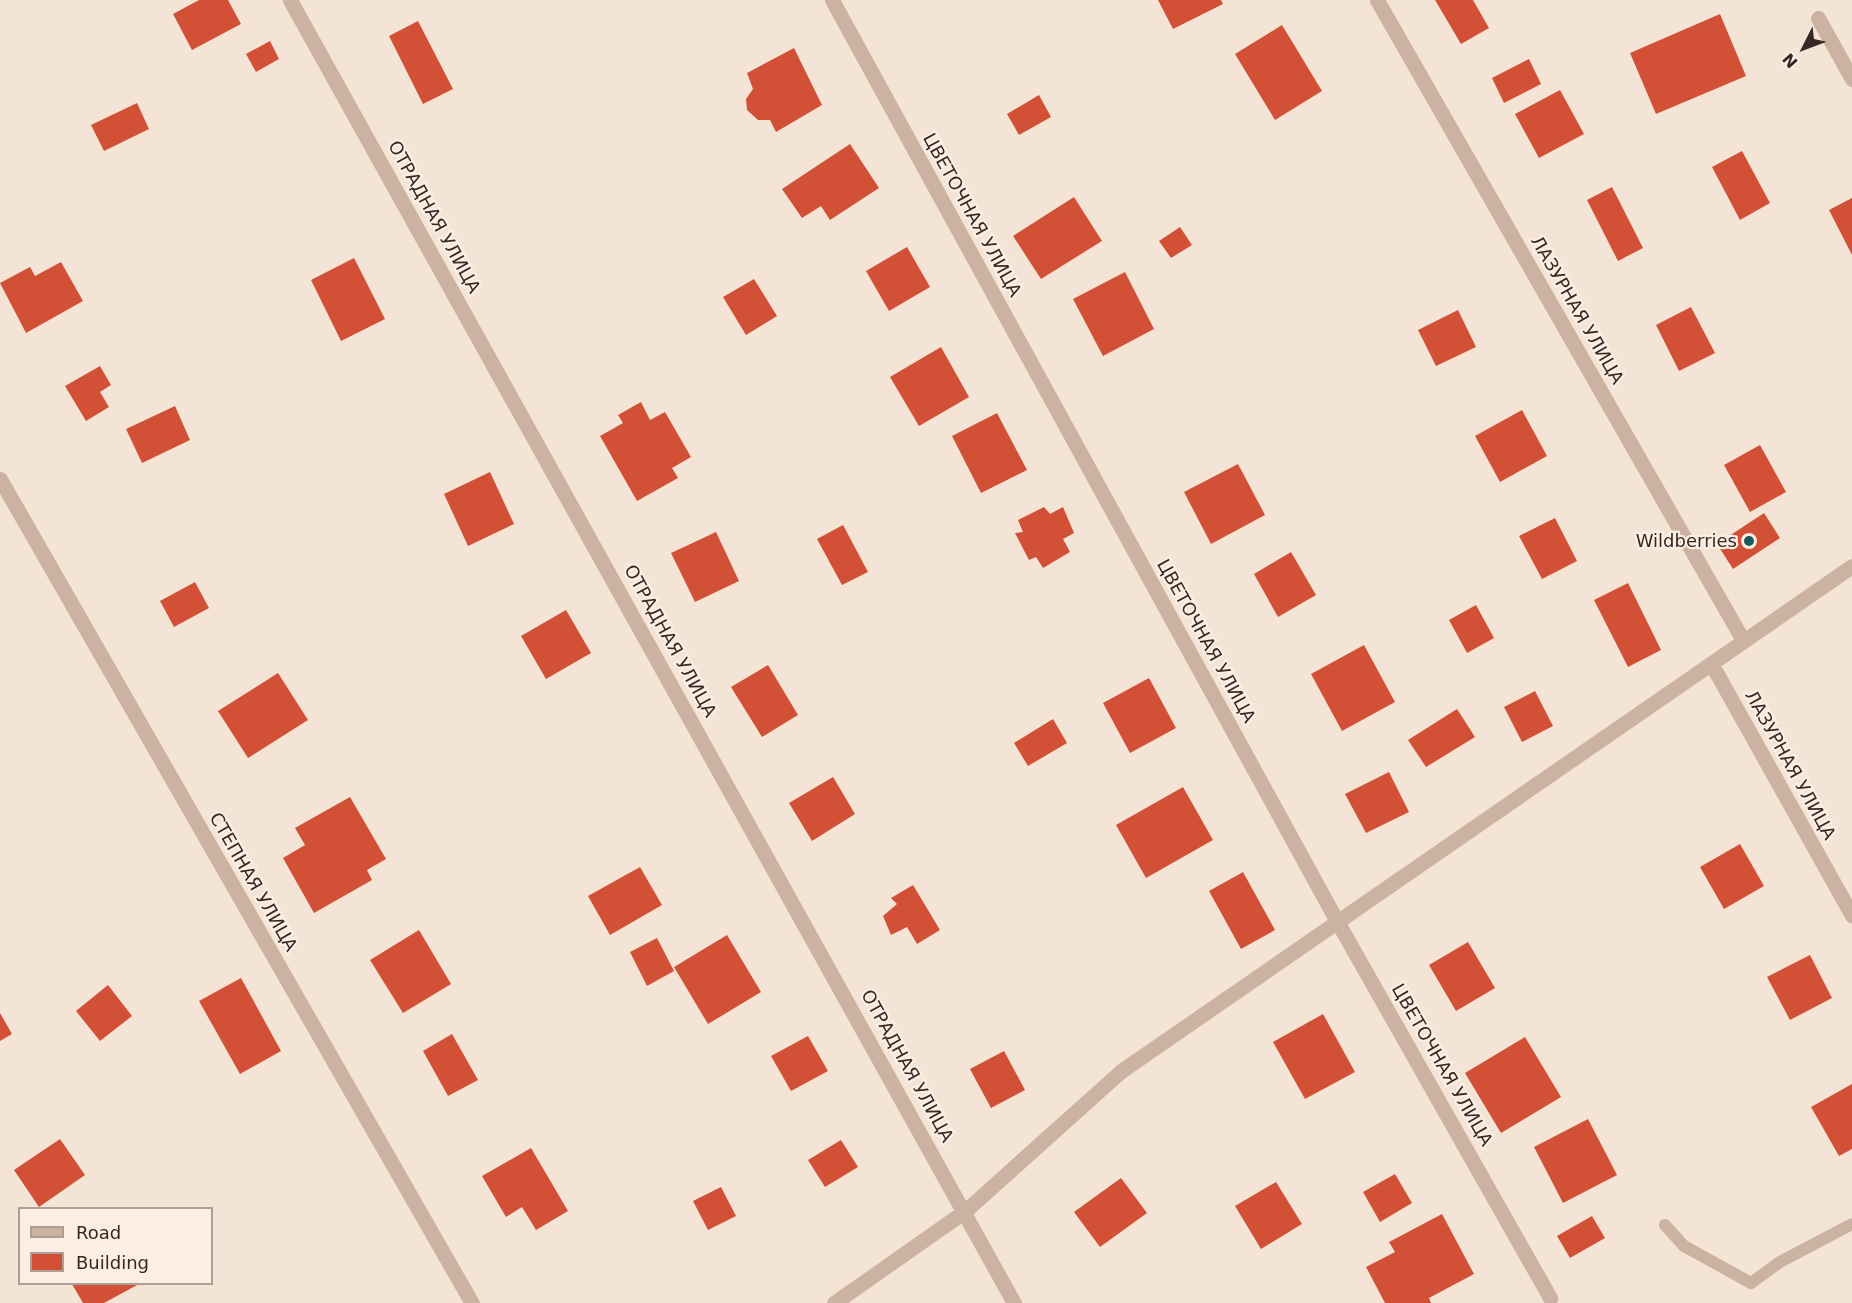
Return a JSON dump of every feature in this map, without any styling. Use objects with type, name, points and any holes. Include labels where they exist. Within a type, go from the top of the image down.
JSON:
[{"type":"street","name":"ОТРАДНАЯ УЛИЦА","points":[[290,0],[965,1211],[1014,1303]]},
{"type":"street","name":"ЦВЕТОЧНАЯ УЛИЦА","points":[[832,0],[1338,923],[1550,1298]]},
{"type":"street","name":"ЛАЗУРНАЯ УЛИЦА","points":[[1377,0],[1743,640]]},
{"type":"street","points":[[1818,18],[1852,79]]},
{"type":"street","name":"СТЕПНАЯ УЛИЦА","points":[[0,479],[472,1303]]},
{"type":"street","points":[[834,1303],[965,1211],[1120,1071],[1712,665],[1743,640],[1852,566]]},
{"type":"street","name":"ЛАЗУРНАЯ УЛИЦА","points":[[1712,665],[1852,916]]},
{"type":"lane","points":[[1665,1225],[1684,1246],[1751,1283],[1780,1262],[1852,1224]]},
{"type":"building","points":[[199,0],[228,0],[241,24],[192,50],[173,14]]},
{"type":"building","points":[[1158,0],[1221,0],[1223,4],[1173,29]]},
{"type":"building","points":[[1435,0],[1473,0],[1489,28],[1461,44]]},
{"type":"building","points":[[1720,14],[1746,76],[1656,114],[1630,53]]},
{"type":"building","points":[[418,21],[453,89],[423,104],[389,36]]},
{"type":"building","points":[[1282,25],[1322,91],[1275,120],[1235,54]]},
{"type":"building","points":[[270,41],[279,59],[256,72],[246,54]]},
{"type":"building","points":[[794,48],[822,105],[776,132],[770,120],[758,120],[747,110],[746,99],[753,89],[747,73]]},
{"type":"building","points":[[1529,59],[1541,84],[1504,103],[1492,78]]},
{"type":"building","points":[[1560,90],[1584,134],[1539,158],[1515,114]]},
{"type":"building","points":[[1039,95],[1051,117],[1019,135],[1007,114]]},
{"type":"building","points":[[137,103],[149,129],[104,151],[91,125]]},
{"type":"building","points":[[850,144],[879,188],[830,220],[821,206],[802,218],[782,189]]},
{"type":"building","points":[[1742,151],[1770,203],[1740,220],[1712,167]]},
{"type":"building","points":[[1612,187],[1643,248],[1618,261],[1587,200]]},
{"type":"building","points":[[1074,197],[1102,241],[1041,279],[1013,236]]},
{"type":"building","points":[[1852,198],[1852,255],[1829,210]]},
{"type":"building","points":[[1180,227],[1192,245],[1171,258],[1159,241]]},
{"type":"building","points":[[907,247],[930,287],[889,311],[866,271]]},
{"type":"building","points":[[354,258],[385,319],[341,341],[311,280]]},
{"type":"building","points":[[61,262],[83,301],[26,333],[0,283],[30,267],[35,276]]},
{"type":"building","points":[[1125,272],[1154,329],[1103,356],[1073,299]]},
{"type":"building","points":[[754,279],[777,316],[746,335],[723,297]]},
{"type":"building","points":[[1691,307],[1715,353],[1679,371],[1656,325]]},
{"type":"building","points":[[1458,310],[1476,347],[1436,366],[1418,330]]},
{"type":"building","points":[[941,347],[969,397],[919,426],[890,377]]},
{"type":"building","points":[[100,366],[111,385],[100,392],[109,407],[86,421],[65,386]]},
{"type":"building","points":[[641,402],[650,420],[665,412],[691,457],[672,468],[678,478],[637,501],[600,436],[623,423],[618,415]]},
{"type":"building","points":[[175,406],[190,440],[142,463],[126,429]]},
{"type":"building","points":[[1522,410],[1547,456],[1500,482],[1475,436]]},
{"type":"building","points":[[997,413],[1027,470],[981,493],[952,436]]},
{"type":"building","points":[[1760,445],[1786,492],[1750,512],[1724,465]]},
{"type":"building","points":[[1238,464],[1265,515],[1211,544],[1184,492]]},
{"type":"building","points":[[490,472],[514,524],[468,546],[444,494]]},
{"type":"building","points":[[1044,507],[1050,514],[1063,507],[1074,533],[1063,539],[1070,552],[1043,568],[1036,557],[1029,560],[1015,533],[1023,532],[1018,520]]},
{"type":"building","name":"Wildberries","points":[[1764,513],[1780,538],[1733,569],[1717,544]]},
{"type":"building","points":[[1555,518],[1577,561],[1542,579],[1519,536]]},
{"type":"building","points":[[843,525],[868,572],[842,585],[817,539]]},
{"type":"building","points":[[716,532],[739,581],[695,602],[671,553]]},
{"type":"building","points":[[1291,552],[1316,595],[1278,617],[1254,574]]},
{"type":"building","points":[[195,582],[209,608],[174,627],[160,601]]},
{"type":"building","points":[[1628,583],[1661,650],[1628,667],[1594,600]]},
{"type":"building","points":[[1476,605],[1494,638],[1467,653],[1449,620]]},
{"type":"building","points":[[566,610],[591,653],[546,679],[521,636]]},
{"type":"building","points":[[1364,645],[1395,702],[1342,731],[1311,674]]},
{"type":"building","points":[[768,665],[798,715],[762,737],[731,687]]},
{"type":"building","points":[[278,673],[308,720],[248,758],[218,711]]},
{"type":"building","points":[[1149,678],[1176,728],[1130,753],[1103,703]]},
{"type":"building","points":[[1535,691],[1553,726],[1522,742],[1504,707]]},
{"type":"building","points":[[1457,709],[1475,737],[1426,767],[1408,740]]},
{"type":"building","points":[[1053,719],[1067,743],[1028,766],[1014,743]]},
{"type":"building","points":[[1389,772],[1409,812],[1366,833],[1345,794]]},
{"type":"building","points":[[833,777],[855,814],[812,841],[789,803]]},
{"type":"building","points":[[1183,787],[1213,840],[1146,878],[1116,825]]},
{"type":"building","points":[[350,797],[386,859],[367,870],[372,880],[314,913],[283,858],[305,845],[295,828]]},
{"type":"building","points":[[1740,844],[1764,886],[1724,909],[1700,867]]},
{"type":"building","points":[[640,867],[662,905],[610,935],[588,896]]},
{"type":"building","points":[[1243,872],[1275,930],[1241,949],[1209,891]]},
{"type":"building","points":[[913,885],[940,930],[917,944],[907,927],[891,935],[883,916],[897,904],[891,898]]},
{"type":"building","points":[[419,930],[451,984],[403,1013],[370,960]]},
{"type":"building","points":[[727,935],[761,992],[708,1024],[674,967]]},
{"type":"building","points":[[657,938],[674,971],[647,986],[630,952]]},
{"type":"building","points":[[1468,942],[1495,988],[1456,1011],[1429,965]]},
{"type":"building","points":[[1810,955],[1832,998],[1790,1020],[1767,977]]},
{"type":"building","points":[[241,978],[281,1051],[240,1074],[199,1001]]},
{"type":"building","points":[[108,985],[132,1016],[100,1041],[76,1011]]},
{"type":"building","points":[[0,1013],[12,1034],[0,1041]]},
{"type":"building","points":[[1323,1014],[1355,1072],[1305,1099],[1273,1042]]},
{"type":"building","points":[[452,1034],[478,1080],[448,1096],[423,1051]]},
{"type":"building","points":[[808,1036],[828,1071],[791,1091],[771,1056]]},
{"type":"building","points":[[1525,1037],[1561,1097],[1501,1133],[1465,1073]]},
{"type":"building","points":[[1004,1051],[1025,1090],[991,1108],[970,1069]]},
{"type":"building","points":[[1852,1084],[1852,1149],[1839,1156],[1811,1107]]},
{"type":"building","points":[[1588,1119],[1617,1175],[1563,1203],[1534,1147]]},
{"type":"building","points":[[60,1139],[85,1175],[39,1207],[14,1170]]},
{"type":"building","points":[[841,1140],[858,1167],[825,1187],[808,1160]]},
{"type":"building","points":[[531,1148],[568,1211],[536,1230],[522,1207],[506,1217],[482,1176]]},
{"type":"building","points":[[1395,1174],[1412,1203],[1380,1222],[1363,1192]]},
{"type":"building","points":[[1121,1178],[1147,1213],[1100,1247],[1074,1212]]},
{"type":"building","points":[[1276,1182],[1302,1224],[1261,1249],[1235,1206]]},
{"type":"building","points":[[721,1187],[736,1216],[708,1230],[693,1201]]},
{"type":"building","points":[[1442,1214],[1474,1274],[1429,1298],[1431,1303],[1385,1303],[1366,1267],[1395,1252],[1389,1242]]},
{"type":"building","points":[[1592,1216],[1605,1238],[1570,1258],[1557,1236]]},
{"type":"building","points":[[73,1285],[137,1285],[104,1303],[83,1303]]},
{"type":"place","name":"Wildberries","points":[[1749,541]]}]
